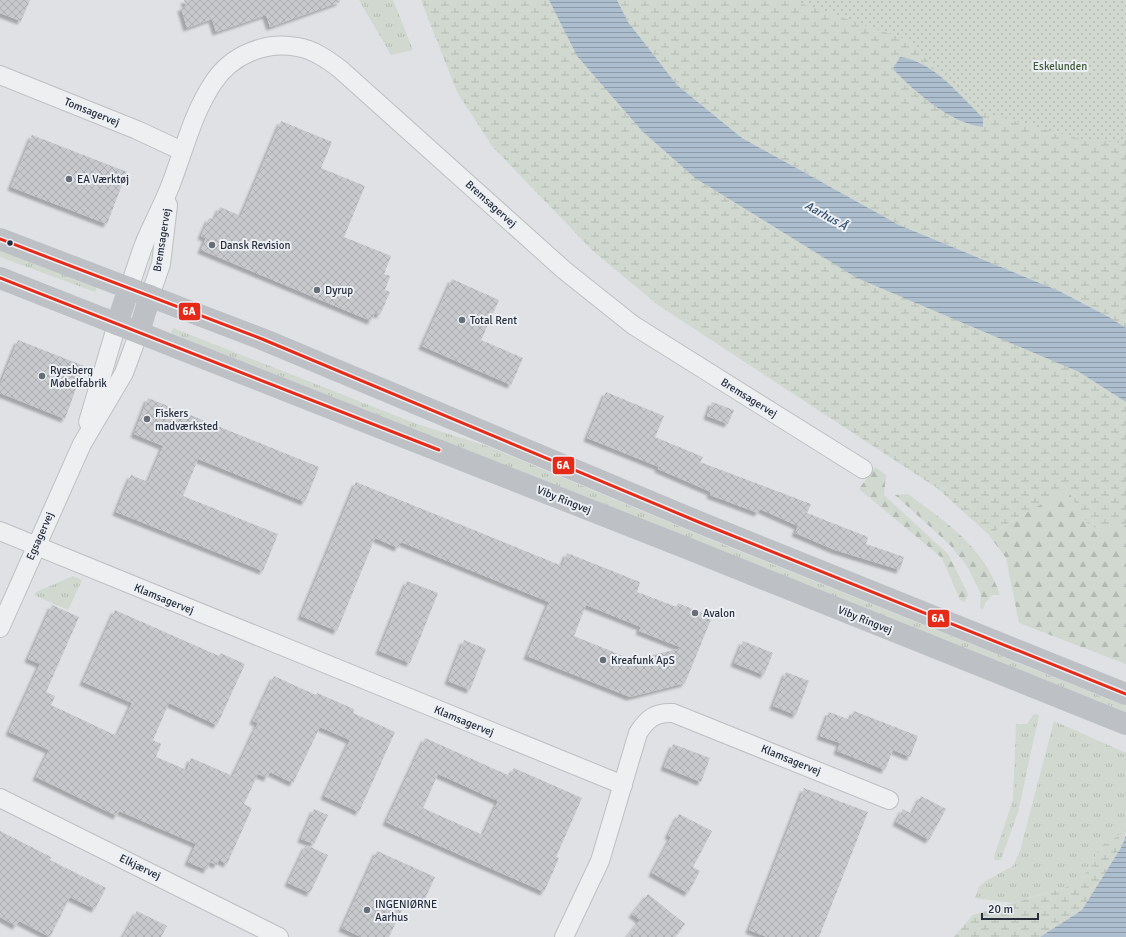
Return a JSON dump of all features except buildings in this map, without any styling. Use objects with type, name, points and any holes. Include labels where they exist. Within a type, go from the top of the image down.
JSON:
[{"type":"main road","points":[[0,239],[276,345],[708,526],[1126,694]]},
{"type":"main road","name":"Viby Ringvej","points":[[0,278],[689,549],[1126,724]]},
{"type":"main road","points":[[117,324],[129,288]]},
{"type":"main road","points":[[139,332],[150,296]]},
{"type":"street","name":"Bremsagervej","points":[[129,288],[143,246],[171,184],[182,151],[205,96],[214,81],[226,67],[241,56],[258,48],[278,46],[298,47],[313,52],[340,69],[564,270],[633,325],[863,469]]},
{"type":"street","name":"Tomsagervej","points":[[0,75],[137,130],[182,151]]},
{"type":"street","name":"Bremsagervej","points":[[150,296],[161,264],[171,184]]},
{"type":"street","name":"Egsagervej","points":[[82,444],[106,355],[117,324]]},
{"type":"street","name":"Egsagervej","points":[[0,628],[82,444],[124,373],[139,332]]},
{"type":"street","name":"Klamsagervej","points":[[0,531],[623,785],[638,733],[644,724],[652,716],[662,713],[673,713],[889,800]]},
{"type":"street","points":[[564,937],[600,861],[623,785]]},
{"type":"street","name":"Elkjærvej","points":[[0,798],[279,937]]},
{"type":"green space","points":[[359,0],[393,0],[413,50],[391,55]]},
{"type":"green space","points":[[421,0],[549,0],[577,56],[642,131],[695,178],[1079,372],[1126,402],[1126,525],[1090,528],[1067,489],[988,534],[937,488],[658,305],[593,251],[492,146],[457,92]]},
{"type":"green space","points":[[617,0],[850,0],[1126,74],[1126,328],[1109,317],[1059,291],[899,225],[742,138],[677,85],[628,22]],"holes":[[[914,59],[946,80],[968,103]]]},
{"type":"green space","name":"Eskelunden","points":[[791,0],[1126,0],[1126,143],[1080,139],[967,108],[911,41]]},
{"type":"green space","points":[[0,250],[97,287],[95,292],[0,257]]},
{"type":"green space","points":[[173,328],[417,424],[487,446],[709,539],[1126,706],[1126,712],[171,333]]},
{"type":"green space","points":[[875,467],[886,475],[884,495],[948,554],[968,594],[965,602],[960,600],[942,558],[859,489]]},
{"type":"green space","points":[[1067,488],[1090,528],[1126,525],[1126,664],[1019,623],[1006,558],[988,534],[1000,529]]},
{"type":"green space","points":[[908,494],[963,537],[985,563],[1000,595],[992,595],[985,603],[983,610],[980,608],[981,594],[967,566],[950,545],[895,495]]},
{"type":"green space","points":[[73,576],[82,580],[68,610],[34,595],[36,592]]},
{"type":"green space","points":[[1034,714],[1039,715],[1018,812],[1002,857],[1000,860],[995,860],[995,854],[1013,800],[1016,724],[1027,724]]},
{"type":"green space","points":[[1054,721],[1126,753],[1126,831],[1101,846],[1080,883],[1013,903],[975,898],[979,887],[987,880],[1013,866],[1020,851]]},
{"type":"green space","points":[[1126,831],[1122,846],[1082,910],[1040,937],[954,937],[973,915],[1080,883],[1101,846]]},
{"type":"water","name":"Aarhus Å","points":[[549,0],[617,0],[628,22],[677,85],[742,138],[899,225],[1059,291],[1109,317],[1126,328],[1126,402],[1079,372],[857,278],[695,178],[642,131],[577,56]]},
{"type":"water","points":[[900,57],[913,60],[924,65],[946,81],[983,118],[983,127],[958,120],[934,106],[912,88],[893,69]]},
{"type":"water","points":[[1126,835],[1126,937],[1040,937],[1082,910],[1122,846]]},
{"type":"transit line","name":"6A","points":[[0,239],[262,339],[701,523],[1126,694]]},
{"type":"transit line","name":"6A","points":[[0,278],[439,450]]},
{"type":"place","name":"EA Værktøj","points":[[69,179]]},
{"type":"place","name":"Dansk Revision","points":[[212,245]]},
{"type":"place","name":"Dyrup","points":[[317,290]]},
{"type":"place","name":"Total Rent","points":[[462,320]]},
{"type":"place","name":"Ryesberg Møbelfabrik","points":[[42,376]]},
{"type":"place","name":"Fiskers madværksted","points":[[147,419]]},
{"type":"place","name":"Avalon","points":[[695,613]]},
{"type":"place","name":"Kreafunk ApS","points":[[603,660]]},
{"type":"place","name":"INGENIØRNE Aarhus","points":[[367,910]]}]
